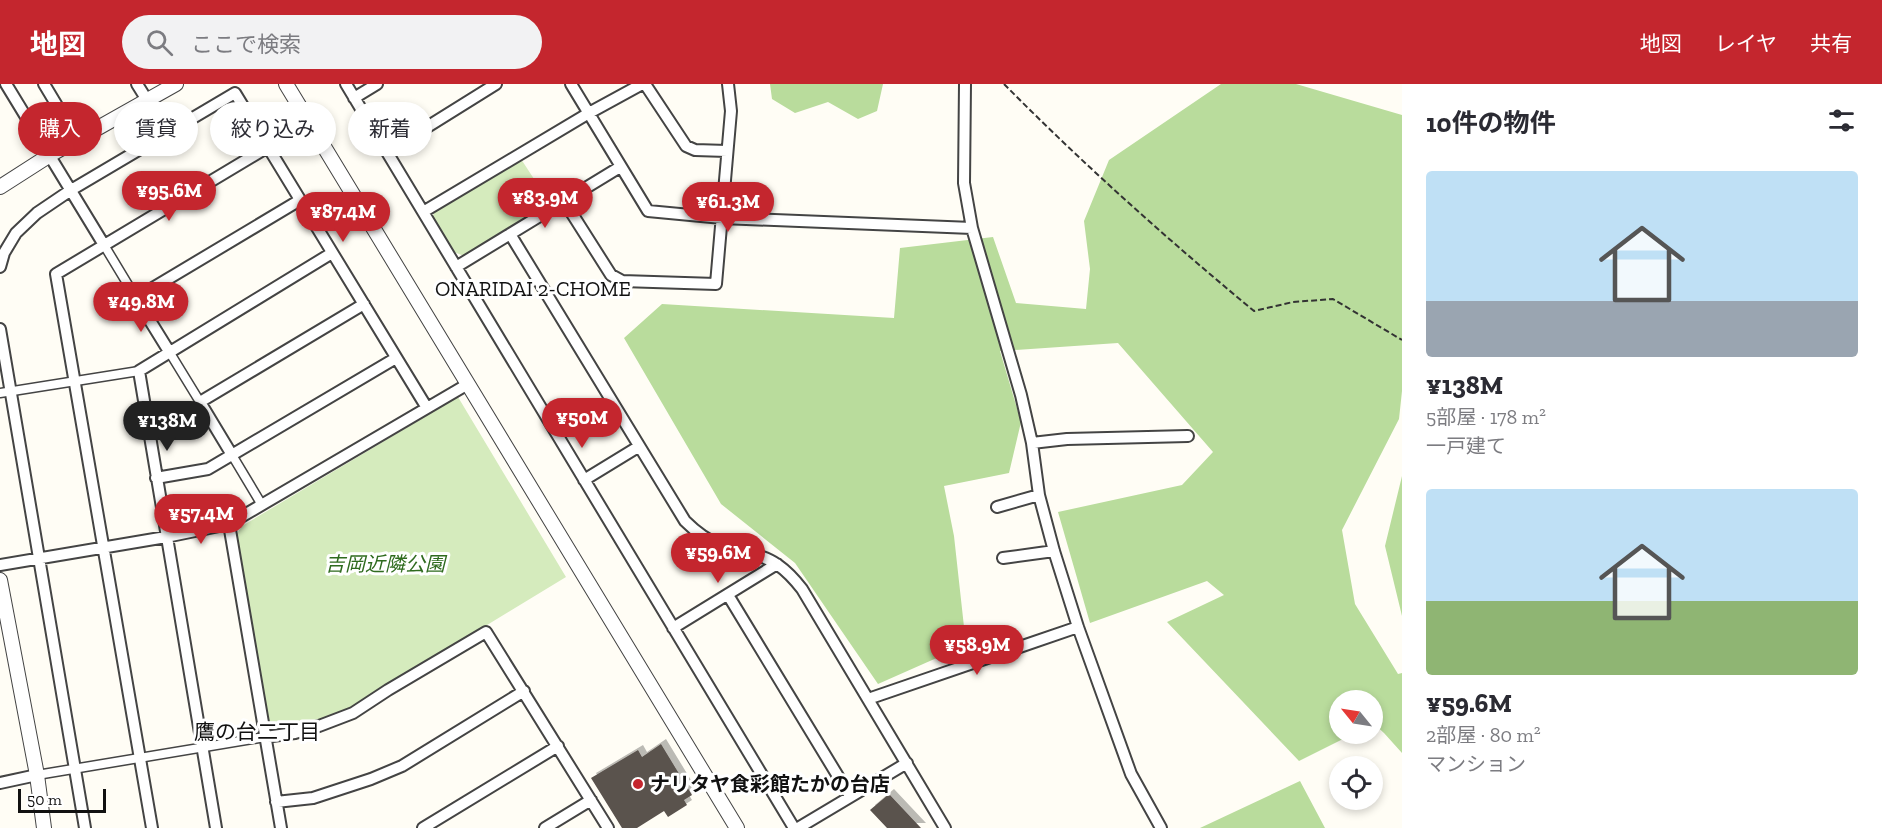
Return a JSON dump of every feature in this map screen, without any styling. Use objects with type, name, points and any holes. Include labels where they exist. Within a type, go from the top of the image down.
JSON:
[{"type":"street","points":[[6,84],[18,103]]},
{"type":"street","points":[[44,84],[55,102]]},
{"type":"street","points":[[137,84],[147,100]]},
{"type":"street","points":[[102,126],[176,84]]},
{"type":"street","points":[[286,84],[737,828]]},
{"type":"street","points":[[346,84],[356,102]]},
{"type":"street","points":[[354,98],[377,84]]},
{"type":"street","points":[[432,124],[496,84]]},
{"type":"street","points":[[570,84],[648,211],[722,218],[972,228]]},
{"type":"street","points":[[423,212],[589,113],[644,84],[686,146],[695,150],[727,152]]},
{"type":"street","points":[[564,201],[611,275],[622,280],[716,284],[731,111],[728,84]]},
{"type":"street","points":[[965,84],[964,183],[972,228],[1021,395],[1032,443],[1039,495],[1078,627],[1131,774],[1161,828]]},
{"type":"street","points":[[220,102],[235,93],[240,102]]},
{"type":"street","points":[[0,267],[4,254],[16,233],[37,213],[71,190],[210,108]]},
{"type":"street","points":[[0,187],[48,156]]},
{"type":"street","points":[[51,156],[262,505]]},
{"type":"street","points":[[152,828],[56,274],[253,156]]},
{"type":"street","points":[[273,156],[427,408]]},
{"type":"street","points":[[389,156],[796,828],[908,763]]},
{"type":"street","points":[[456,267],[620,167]]},
{"type":"street","points":[[136,298],[300,200]]},
{"type":"street","points":[[510,234],[685,521],[694,530],[720,545],[753,553],[777,564],[791,575],[802,589],[908,763],[945,828]]},
{"type":"street","points":[[5,392],[139,371],[332,253]]},
{"type":"street","points":[[200,402],[364,304]]},
{"type":"street","points":[[0,329],[5,392],[38,557],[85,828]]},
{"type":"street","points":[[156,478],[208,469],[396,358]]},
{"type":"street","points":[[139,371],[216,828]]},
{"type":"street","points":[[0,565],[230,524],[468,384]]},
{"type":"street","points":[[1032,443],[1067,439],[1188,436]]},
{"type":"street","points":[[584,480],[638,447]]},
{"type":"street","points":[[997,507],[1039,495]]},
{"type":"street","points":[[230,524],[281,828]]},
{"type":"street","points":[[1003,558],[1054,551]]},
{"type":"street","points":[[673,628],[777,564]]},
{"type":"street","points":[[0,580],[37,776],[44,828]]},
{"type":"street","points":[[728,595],[850,796]]},
{"type":"street","points":[[868,699],[1078,627]]},
{"type":"street","points":[[0,783],[295,733],[319,726],[354,713],[388,690],[486,632],[608,828]]},
{"type":"street","points":[[276,802],[313,798],[402,766],[524,692]]},
{"type":"street","points":[[423,828],[558,746]]},
{"type":"street","points":[[545,828],[591,800]]},
{"type":"path","points":[[1004,84],[1074,154],[1132,207],[1254,311],[1293,302],[1333,299],[1402,340]]},
{"type":"green space","points":[[770,84],[883,84],[877,111],[858,119],[828,102],[795,113],[772,99]]},
{"type":"green space","points":[[1221,84],[1296,84],[1402,115],[1402,391],[1399,419],[1342,530],[1355,604],[1398,674],[1402,673],[1402,753],[1383,732],[1383,690],[1329,690],[1329,744],[1333,744],[1299,761],[1167,622],[1224,595],[1207,581],[1090,623],[1058,512],[1182,485],[1213,452],[1118,343],[1000,351],[1021,422],[1009,473],[944,486],[954,536],[966,645],[878,684],[795,563],[721,504],[624,338],[662,304],[894,318],[900,248],[993,237],[1016,303],[1086,309],[1090,269],[1084,221],[1109,160]]},
{"type":"green space","points":[[521,159],[549,202],[464,256],[454,252],[433,218],[434,211]]},
{"type":"green space","name":"吉岡近隣公園","points":[[458,397],[566,577],[351,708],[298,727],[270,730],[236,535],[242,526]]},
{"type":"green space","points":[[1402,476],[1402,616],[1385,546]]},
{"type":"green space","points":[[1300,781],[1325,828],[1200,828]]},
{"type":"building","points":[[661,744],[692,795],[684,800],[687,805],[668,817],[664,811],[637,828],[622,828],[591,778],[638,750],[642,757]]},
{"type":"building","points":[[889,794],[921,828],[887,828],[870,810]]},
{"type":"place","name":"ナリタヤ食彩館たかの台店","points":[[638,784]]},
{"type":"district","name":"ONARIDAI 2-CHOME","points":[[533,289]]},
{"type":"district","name":"鷹の台二丁目","points":[[257,732]]}]
